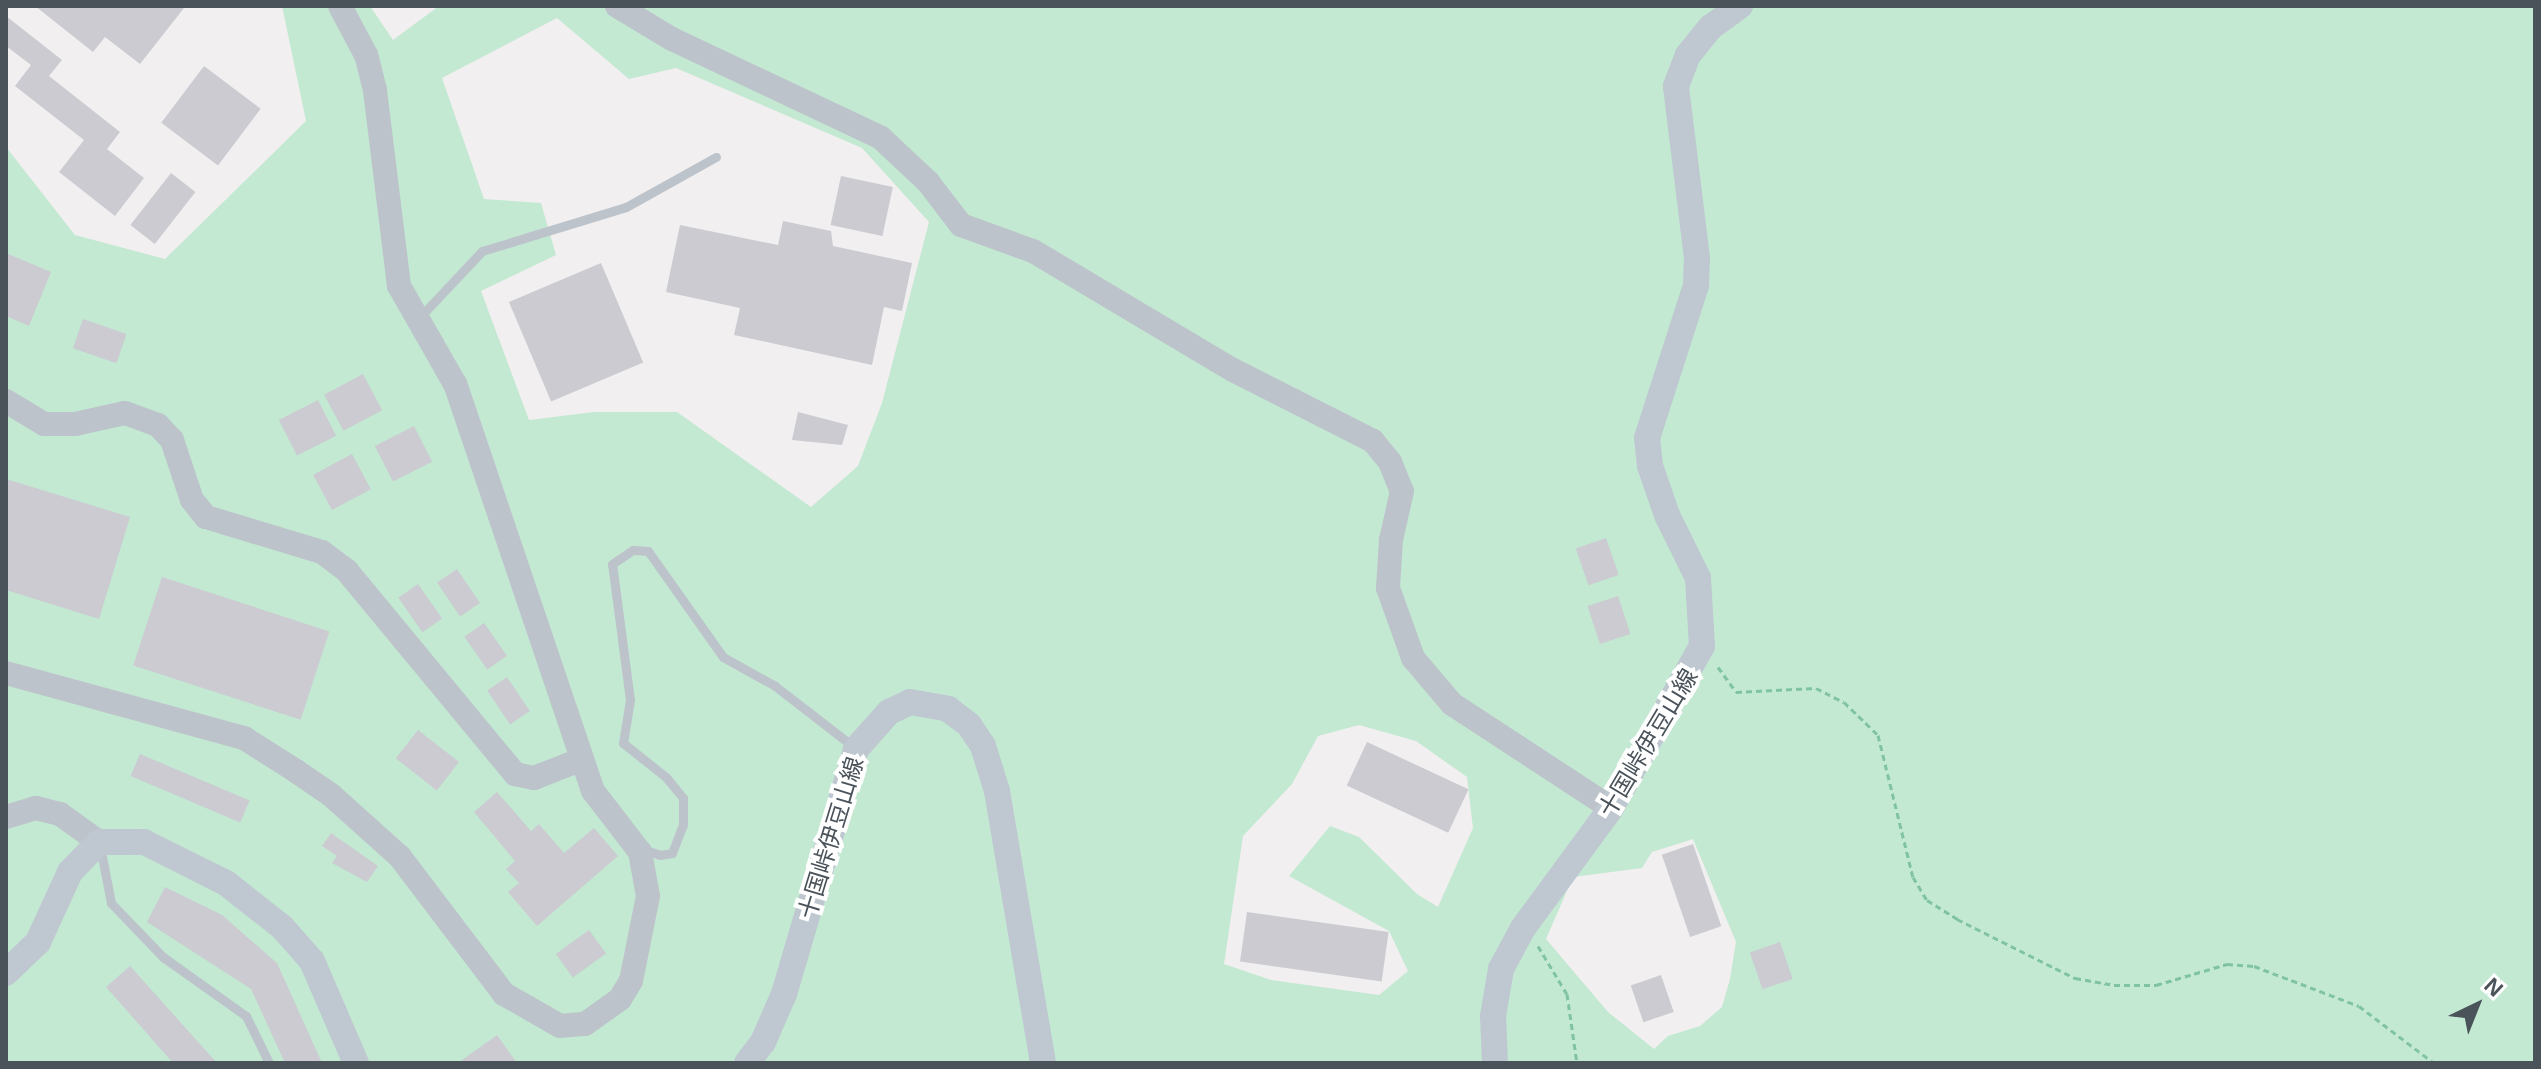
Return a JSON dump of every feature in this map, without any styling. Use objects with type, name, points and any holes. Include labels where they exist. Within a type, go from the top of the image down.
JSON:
[{"type":"main road","name":"十国峠伊豆山線","points":[[1495,1063],[1493,1016],[1501,969],[1523,928],[1611,808],[1702,646],[1698,578],[1667,515],[1650,466],[1647,438],[1696,285],[1697,258],[1676,86],[1688,55],[1711,27],[1740,6]]},
{"type":"main road","name":"十国峠伊豆山線","points":[[747,1063],[763,1042],[784,994],[856,749],[889,712],[910,702],[948,709],[969,725],[983,746],[997,791],[1043,1063]]},
{"type":"main road","points":[[6,973],[38,942],[70,872],[99,842],[144,842],[226,883],[282,927],[312,961],[356,1063]]},
{"type":"street","points":[[6,673],[244,738],[296,771],[331,795],[400,857],[504,994],[560,1026],[585,1024],[620,999],[631,981],[648,896],[636,847],[593,791],[455,384],[416,322],[399,286],[369,67],[340,6]]},
{"type":"street","points":[[617,6],[672,39],[881,138],[909,161],[961,225],[1033,251],[1233,370],[1373,441],[1402,491],[1391,540],[1388,588],[1421,670],[1452,704],[1611,808]]},
{"type":"street","points":[[6,401],[44,424],[75,424],[125,413],[158,425],[172,440],[192,500],[206,517],[322,552],[347,571],[515,774],[534,778],[580,760]]},
{"type":"street","points":[[6,817],[36,808],[60,814],[99,842]]},
{"type":"lane","points":[[416,322],[482,251],[626,207],[716,157]]},
{"type":"lane","points":[[636,847],[660,855],[672,853],[683,825],[683,798],[667,778],[623,743],[630,700],[612,564],[633,550],[648,551],[723,657],[775,686],[856,749]]},
{"type":"lane","points":[[99,842],[111,903],[163,957],[246,1016],[269,1063]]},
{"type":"path","points":[[1702,646],[1736,692],[1816,688],[1844,702],[1878,735],[1913,877],[1927,900],[1957,919],[2075,978],[2114,985],[2191,979],[2227,964],[2254,966],[2359,1006],[2434,1063]]},
{"type":"path","points":[[1523,928],[1549,959],[1567,994],[1577,1063]]},
{"type":"green space","points":[[282,6],[370,6],[393,40],[439,6],[2535,6],[2535,1063],[6,1063],[6,147],[75,235],[165,259],[306,121]],"holes":[[[557,18],[629,79],[676,68],[862,148],[929,222],[882,403],[858,466],[811,507],[677,412],[594,412],[529,420],[481,291],[556,255],[541,203],[484,199],[442,78]],[[1359,725],[1416,741],[1467,777],[1473,828],[1438,907],[1417,894],[1359,837],[1330,826],[1289,876],[1389,931],[1408,971],[1379,995],[1271,980],[1224,964],[1243,836],[1292,784],[1318,736]],[[1693,839],[1736,942],[1722,1007],[1700,1026],[1668,1036],[1654,1049],[1608,1012],[1546,939],[1573,877],[1642,868],[1652,852]]]},
{"type":"building","points":[[35,6],[184,8],[140,64],[105,37],[93,52]]},
{"type":"building","points":[[6,16],[62,60],[49,76],[120,132],[107,149],[144,178],[115,216],[59,172],[84,140],[15,86],[31,65],[6,46]]},
{"type":"building","points":[[204,66],[261,109],[218,165],[161,123]]},
{"type":"building","points":[[171,173],[195,192],[155,244],[130,225]]},
{"type":"building","points":[[841,176],[893,187],[882,236],[831,225]]},
{"type":"building","points":[[783,221],[831,231],[833,246],[912,263],[902,311],[884,307],[872,365],[734,335],[740,308],[666,292],[680,225],[778,245]]},
{"type":"building","points":[[6,253],[51,272],[29,326],[6,316]]},
{"type":"building","points":[[601,263],[643,362],[551,401],[509,302]]},
{"type":"building","points":[[83,319],[126,334],[116,363],[73,348]]},
{"type":"building","points":[[363,374],[382,410],[343,431],[324,395]]},
{"type":"building","points":[[318,400],[336,436],[297,456],[279,420]]},
{"type":"building","points":[[798,412],[848,425],[842,445],[792,440]]},
{"type":"building","points":[[414,426],[432,462],[393,482],[375,446]]},
{"type":"building","points":[[352,454],[371,489],[332,510],[313,475]]},
{"type":"building","points":[[6,479],[130,517],[99,619],[6,590]]},
{"type":"building","points":[[1606,538],[1619,575],[1588,585],[1576,548]]},
{"type":"building","points":[[457,569],[480,603],[460,616],[437,582]]},
{"type":"building","points":[[162,577],[329,631],[301,720],[133,665]]},
{"type":"building","points":[[418,584],[442,618],[422,632],[398,598]]},
{"type":"building","points":[[1618,596],[1630,634],[1600,644],[1588,606]]},
{"type":"building","points":[[484,623],[507,656],[487,670],[464,637]]},
{"type":"building","points":[[507,677],[530,711],[510,724],[487,690]]},
{"type":"building","points":[[418,730],[459,762],[437,790],[396,758]]},
{"type":"building","points":[[1367,742],[1469,789],[1448,833],[1347,786]]},
{"type":"building","points":[[140,754],[250,800],[240,823],[131,776]]},
{"type":"building","points":[[497,792],[531,831],[539,824],[564,853],[594,828],[618,856],[537,926],[508,892],[519,883],[506,869],[515,861],[474,812]]},
{"type":"building","points":[[331,833],[378,866],[367,882],[332,863],[337,856],[322,846]]},
{"type":"building","points":[[1693,844],[1721,926],[1690,937],[1662,855]]},
{"type":"building","points":[[165,887],[222,915],[277,963],[322,1063],[285,1063],[251,989],[147,922]]},
{"type":"building","points":[[1247,912],[1389,932],[1382,981],[1240,962]]},
{"type":"building","points":[[589,930],[606,953],[573,978],[556,954]]},
{"type":"building","points":[[1780,942],[1793,979],[1762,989],[1750,952]]},
{"type":"building","points":[[130,966],[217,1063],[173,1063],[106,987]]},
{"type":"building","points":[[1661,975],[1674,1012],[1643,1022],[1631,985]]},
{"type":"building","points":[[497,1035],[517,1063],[458,1063]]}]
